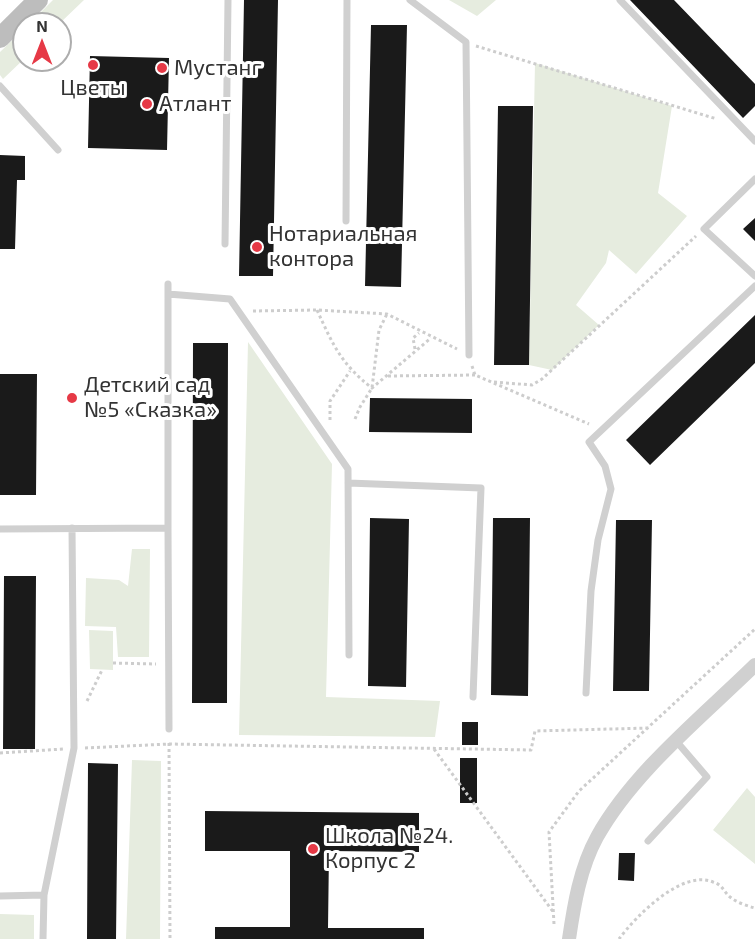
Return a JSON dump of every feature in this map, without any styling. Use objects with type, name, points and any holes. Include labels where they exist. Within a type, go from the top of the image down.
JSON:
[{"type":"main road","points":[[0,38],[38,0]]},
{"type":"street","points":[[569,939],[583,873],[597,838],[631,789],[755,665]]},
{"type":"lane","points":[[225,243],[228,0]]},
{"type":"lane","points":[[346,221],[347,0]]},
{"type":"lane","points":[[410,0],[466,42],[469,354]]},
{"type":"lane","points":[[620,0],[738,126],[755,141]]},
{"type":"lane","points":[[0,86],[58,150]]},
{"type":"lane","points":[[755,179],[704,230],[755,276]]},
{"type":"lane","points":[[168,284],[169,729]]},
{"type":"lane","points":[[586,693],[592,580],[598,540],[611,489],[605,465],[589,442],[755,286]]},
{"type":"lane","points":[[168,294],[230,299],[348,468],[349,655]]},
{"type":"lane","points":[[348,483],[481,488],[473,697]]},
{"type":"lane","points":[[0,528],[168,528]]},
{"type":"lane","points":[[43,939],[44,895],[74,748],[72,528]]},
{"type":"lane","points":[[648,841],[707,777],[677,742]]},
{"type":"lane","points":[[0,896],[44,895]]},
{"type":"path","points":[[466,42],[738,126]]},
{"type":"path","points":[[489,381],[532,385],[542,379],[704,230]]},
{"type":"path","points":[[249,311],[317,310],[387,314],[431,338],[469,354],[475,375]]},
{"type":"path","points":[[317,310],[332,343],[350,371],[372,388]]},
{"type":"path","points":[[372,388],[379,330],[387,314]]},
{"type":"path","points":[[415,349],[413,338],[420,332]]},
{"type":"path","points":[[356,419],[360,407],[372,388],[415,349],[431,338]]},
{"type":"path","points":[[330,429],[330,401],[350,371]]},
{"type":"path","points":[[386,376],[475,375],[602,429]]},
{"type":"path","points":[[553,931],[555,915],[549,832],[579,791],[755,629]]},
{"type":"path","points":[[113,663],[169,664]]},
{"type":"path","points":[[74,728],[102,670]]},
{"type":"path","points":[[0,753],[169,744],[531,750],[535,731],[649,728]]},
{"type":"path","points":[[169,729],[170,939]]},
{"type":"path","points":[[434,749],[555,915]]},
{"type":"path","points":[[620,939],[650,903],[682,885],[695,881],[711,880],[724,887],[729,896],[755,908]]},
{"type":"shaded area","points":[[53,0],[84,0],[72,12],[41,12]]},
{"type":"shaded area","points":[[449,0],[496,0],[477,16]]},
{"type":"shaded area","points":[[12,40],[12,70],[3,79],[0,75],[0,52]]},
{"type":"shaded area","points":[[535,63],[672,106],[658,193],[687,216],[636,274],[609,250],[606,263],[576,305],[599,325],[552,370],[529,365]]},
{"type":"shaded area","points":[[248,342],[332,464],[326,697],[440,701],[435,737],[239,735]]},
{"type":"shaded area","points":[[132,549],[150,549],[149,657],[118,657],[116,627],[85,626],[86,578],[119,580],[128,586]]},
{"type":"shaded area","points":[[89,630],[113,631],[113,670],[90,669]]},
{"type":"shaded area","points":[[132,760],[161,761],[160,939],[126,939]]},
{"type":"shaded area","points":[[747,788],[755,797],[755,864],[713,830]]},
{"type":"shaded area","points":[[0,914],[34,915],[34,939],[0,939]]},
{"type":"building","points":[[244,0],[278,0],[273,276],[239,276]]},
{"type":"building","points":[[630,0],[674,0],[755,84],[755,106],[743,118]]},
{"type":"building","points":[[371,25],[407,25],[401,287],[365,286]]},
{"type":"building","points":[[90,56],[169,58],[167,150],[88,148]]},
{"type":"building","points":[[498,106],[533,106],[529,365],[494,365]]},
{"type":"building","points":[[0,155],[25,156],[25,180],[17,180],[15,249],[0,249]]},
{"type":"building","points":[[755,218],[755,241],[743,229]]},
{"type":"building","points":[[755,315],[755,363],[650,465],[626,440]]},
{"type":"building","points":[[193,343],[228,343],[227,703],[192,703]]},
{"type":"building","points":[[0,374],[37,374],[36,495],[0,495]]},
{"type":"building","points":[[370,398],[472,399],[472,433],[369,432]]},
{"type":"building","points":[[370,518],[409,519],[406,687],[368,686]]},
{"type":"building","points":[[493,518],[530,518],[528,696],[491,695]]},
{"type":"building","points":[[616,520],[652,520],[649,691],[613,691]]},
{"type":"building","points":[[4,576],[36,576],[35,749],[3,749]]},
{"type":"building","points":[[462,722],[478,722],[478,745],[462,745]]},
{"type":"building","points":[[460,758],[477,758],[477,803],[460,803]]},
{"type":"building","points":[[88,763],[118,764],[116,939],[87,939]]},
{"type":"building","points":[[205,811],[419,813],[419,852],[329,851],[328,928],[424,928],[424,939],[215,939],[215,927],[290,927],[290,851],[205,851]]},
{"type":"building","points":[[619,853],[635,853],[634,881],[618,880]]},
{"type":"place","name":"Цветы","points":[[93,65]]},
{"type":"place","name":"Мустанг","points":[[162,68]]},
{"type":"place","name":"Атлант","points":[[147,104]]},
{"type":"place","name":"Нотариальная контора","points":[[257,247]]},
{"type":"place","name":"Детский сад №5 «Сказка»","points":[[72,398]]},
{"type":"place","name":"Школа №24. Корпус 2","points":[[313,849]]}]
